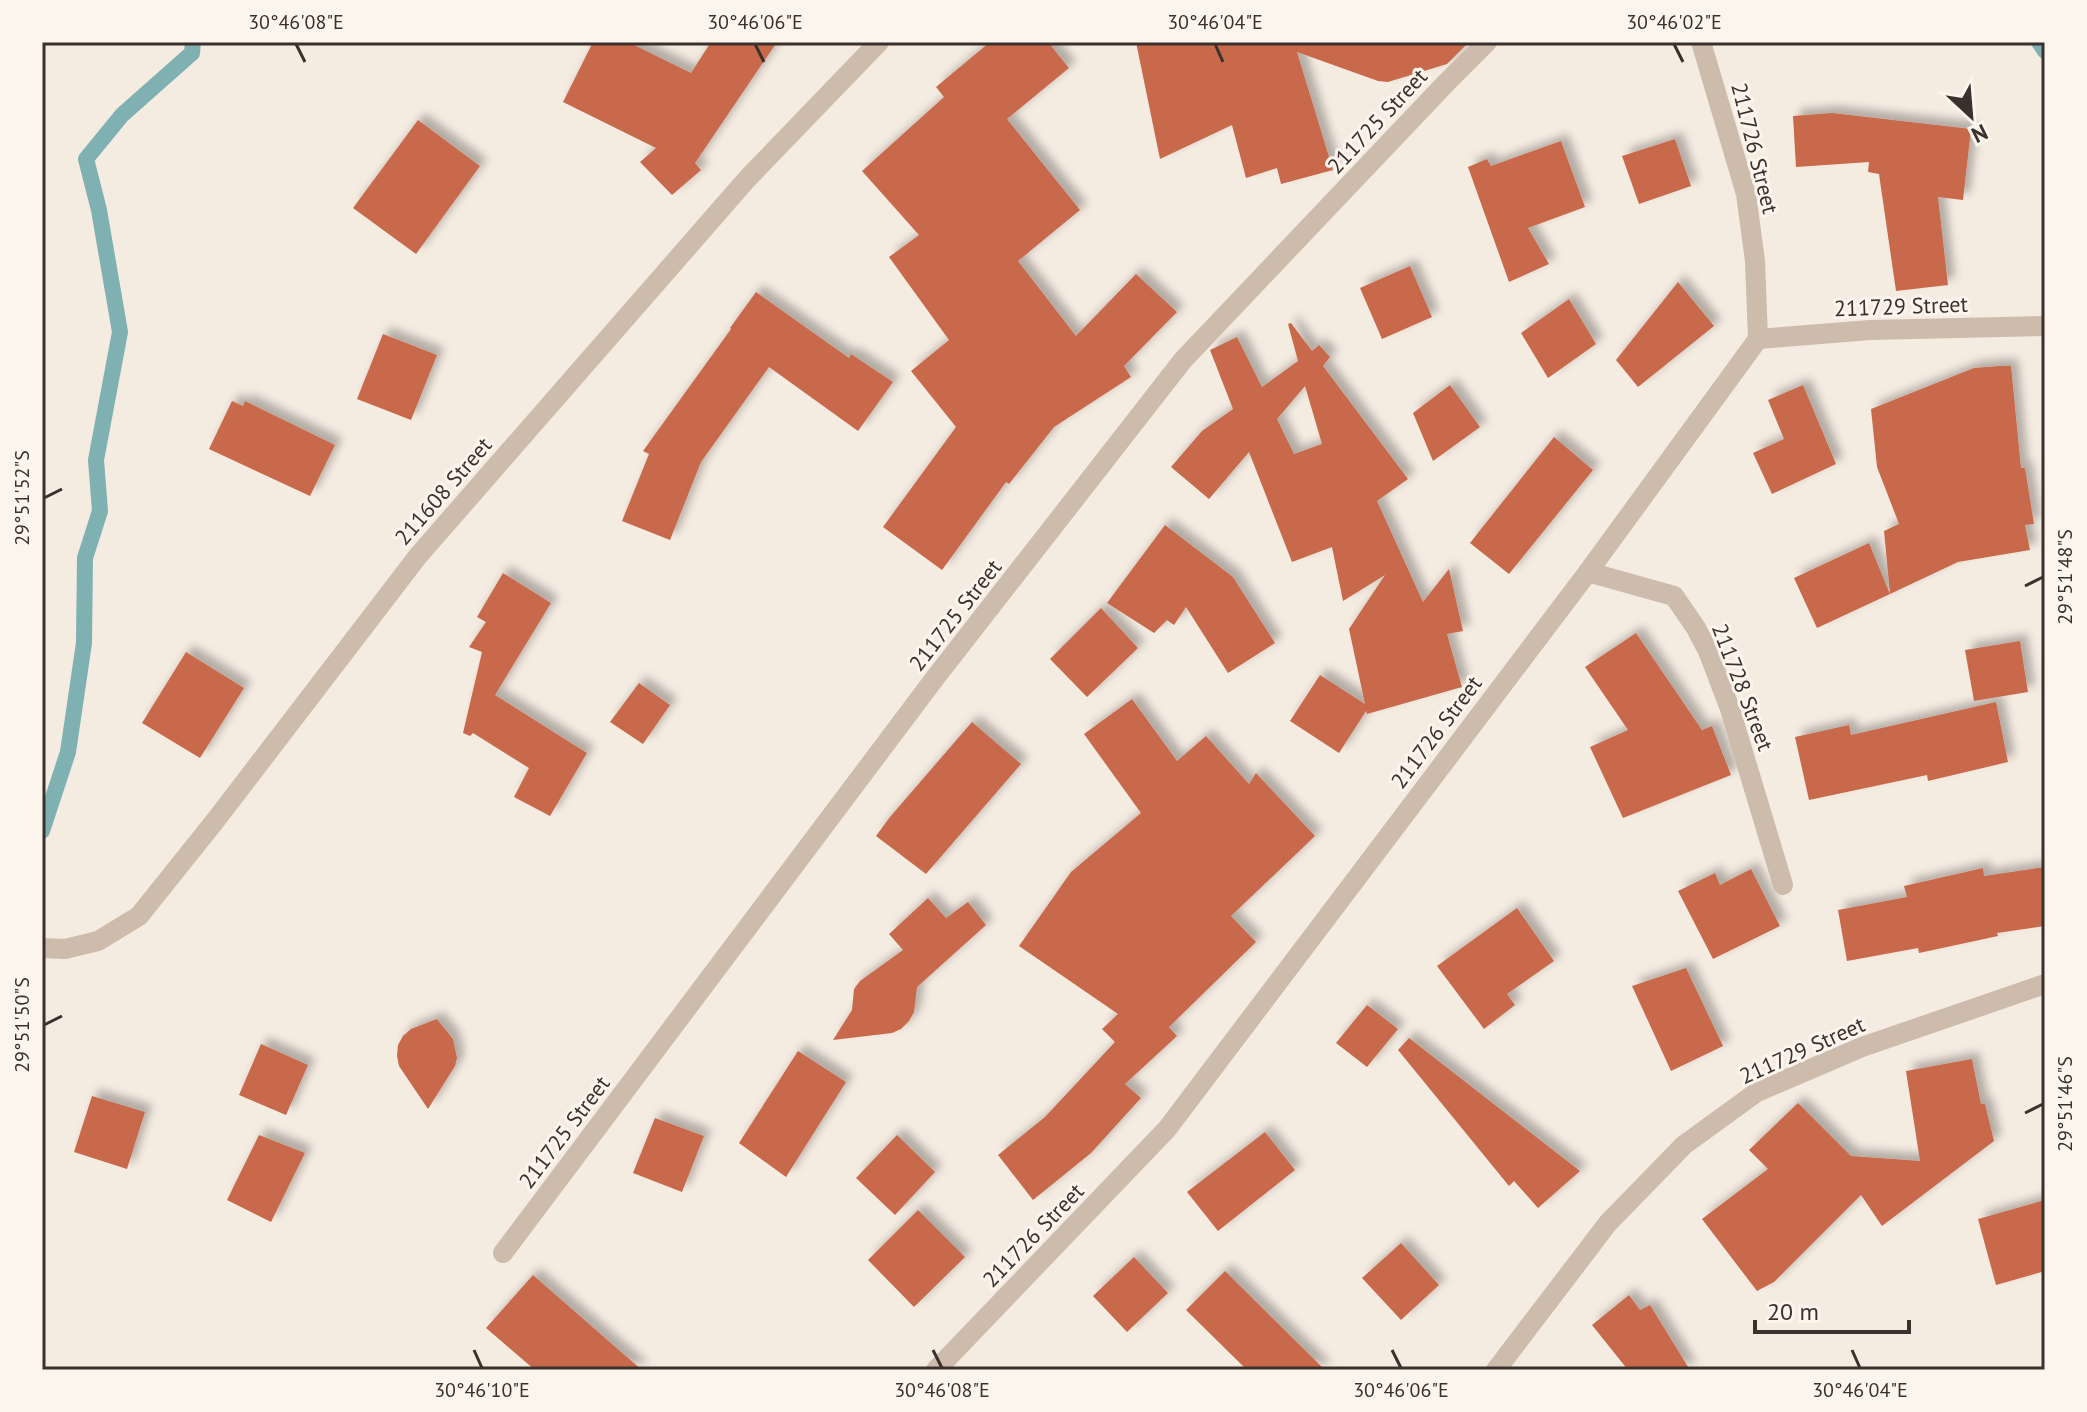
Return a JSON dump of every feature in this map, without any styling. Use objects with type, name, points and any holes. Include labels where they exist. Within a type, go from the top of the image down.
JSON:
[{"type":"street","name":"211608 Street","points":[[42,948],[65,949],[98,941],[139,916],[418,556],[747,179],[879,42]]},
{"type":"street","name":"211725 Street","points":[[503,1253],[935,678],[1183,360],[1487,42]]},
{"type":"street","name":"211726 Street","points":[[936,1370],[1167,1129],[1588,572],[1758,339],[1755,261],[1746,194],[1701,42]]},
{"type":"street","name":"211729 Street","points":[[1758,339],[1870,330],[2045,326]]},
{"type":"street","name":"211728 Street","points":[[1588,572],[1674,596],[1696,628],[1730,709],[1783,885]]},
{"type":"street","name":"211729 Street","points":[[1496,1370],[1608,1223],[1684,1145],[1757,1092],[1862,1047],[2045,984]]},
{"type":"building","points":[[593,42],[628,42],[691,73],[711,42],[777,42],[695,163],[701,170],[672,195],[640,162],[656,148],[563,102]]},
{"type":"building","points":[[990,42],[1048,42],[1069,68],[1007,119],[1080,210],[1018,261],[1076,336],[1136,274],[1177,312],[1124,366],[1131,377],[1054,427],[1009,484],[1006,482],[942,570],[883,527],[956,427],[911,371],[949,340],[889,257],[919,235],[862,171],[944,97],[936,87]]},
{"type":"building","points":[[1136,42],[1469,42],[1447,64],[1388,82],[1297,52],[1333,170],[1281,184],[1277,168],[1246,178],[1232,125],[1160,159]]},
{"type":"building","points":[[1832,113],[1971,129],[1963,200],[1938,197],[1948,285],[1896,291],[1879,174],[1868,172],[1869,162],[1796,167],[1793,116]]},
{"type":"building","points":[[418,120],[480,166],[416,254],[353,208]]},
{"type":"building","points":[[1675,139],[1691,186],[1639,204],[1622,156]]},
{"type":"building","points":[[1561,141],[1585,207],[1528,228],[1549,264],[1509,282],[1468,167],[1487,159],[1491,166]]},
{"type":"building","points":[[1410,266],[1432,317],[1382,339],[1360,288]]},
{"type":"building","points":[[1678,282],[1714,326],[1638,387],[1616,360]]},
{"type":"building","points":[[756,292],[849,358],[851,354],[893,382],[858,431],[769,367],[701,462],[670,540],[622,521],[649,454],[643,451]]},
{"type":"building","points":[[1569,299],[1596,344],[1548,378],[1521,333]]},
{"type":"building","points":[[1291,323],[1312,351],[1319,345],[1330,357],[1323,366],[1408,479],[1377,501],[1423,602],[1449,569],[1463,631],[1447,634],[1462,687],[1367,714],[1366,711],[1339,753],[1290,721],[1320,675],[1365,704],[1349,629],[1385,575],[1343,601],[1332,547],[1292,562],[1249,452],[1209,499],[1171,467],[1202,431],[1233,409],[1210,350],[1237,337],[1262,387],[1298,361],[1288,324]],"holes":[[[1305,386],[1322,444],[1294,454],[1277,419]]]},
{"type":"building","points":[[383,334],[437,355],[411,420],[357,399]]},
{"type":"building","points":[[2011,366],[2021,468],[2025,468],[2034,524],[2025,525],[2030,550],[1958,562],[1890,594],[1884,531],[1899,524],[1877,467],[1871,409],[1974,368]]},
{"type":"building","points":[[1450,385],[1480,427],[1433,461],[1413,413]]},
{"type":"building","points":[[1803,385],[1836,464],[1772,494],[1753,453],[1784,439],[1768,400]]},
{"type":"building","points":[[232,401],[243,406],[245,401],[335,445],[310,496],[209,449]]},
{"type":"building","points":[[1554,437],[1593,470],[1509,574],[1470,543]]},
{"type":"building","points":[[1165,525],[1233,577],[1275,643],[1228,673],[1186,607],[1174,625],[1167,620],[1154,633],[1107,603]]},
{"type":"building","points":[[1869,543],[1890,594],[1817,628],[1794,578]]},
{"type":"building","points":[[503,573],[551,603],[495,695],[587,753],[550,816],[514,797],[529,768],[473,733],[470,736],[463,733],[482,652],[469,647],[486,622],[477,617]]},
{"type":"building","points":[[1101,608],[1138,648],[1087,697],[1050,659]]},
{"type":"building","points":[[1636,633],[1702,730],[1712,726],[1731,775],[1623,818],[1590,747],[1628,730],[1585,667]]},
{"type":"building","points":[[2020,641],[2028,692],[1974,701],[1965,650]]},
{"type":"building","points":[[186,652],[244,688],[200,758],[142,723]]},
{"type":"building","points":[[639,683],[670,705],[643,744],[610,722]]},
{"type":"building","points":[[1132,699],[1177,761],[1206,736],[1249,784],[1256,773],[1315,836],[1231,916],[1256,942],[1169,1027],[1177,1036],[1125,1084],[1141,1098],[1091,1153],[1033,1200],[998,1155],[1045,1117],[1115,1042],[1102,1029],[1118,1014],[1019,946],[1071,872],[1141,813],[1084,734]]},
{"type":"building","points":[[1996,702],[2008,762],[1928,781],[1927,775],[1809,800],[1795,737],[1849,725],[1851,735]]},
{"type":"building","points":[[972,722],[1021,764],[926,874],[876,836]]},
{"type":"building","points":[[2045,867],[2045,926],[1997,933],[1998,936],[1919,953],[1918,948],[1847,961],[1838,910],[1907,897],[1904,886],[1983,868],[1984,876]]},
{"type":"building","points":[[1751,869],[1780,926],[1713,959],[1678,891],[1715,873],[1720,885]]},
{"type":"building","points":[[928,898],[946,918],[968,902],[986,925],[917,987],[914,1012],[901,1029],[892,1033],[833,1040],[852,1010],[854,989],[860,981],[903,950],[889,934]]},
{"type":"building","points":[[1517,908],[1554,961],[1507,994],[1515,1005],[1484,1029],[1437,966]]},
{"type":"building","points":[[1686,968],[1723,1046],[1671,1071],[1632,986]]},
{"type":"building","points":[[1367,1005],[1398,1029],[1367,1067],[1336,1043]]},
{"type":"building","points":[[437,1019],[453,1039],[457,1058],[428,1109],[399,1066],[398,1045],[411,1029]]},
{"type":"building","points":[[1409,1038],[1580,1171],[1538,1208],[1514,1181],[1509,1186],[1398,1050]]},
{"type":"building","points":[[261,1044],[308,1065],[286,1115],[239,1095]]},
{"type":"building","points":[[798,1051],[846,1082],[786,1177],[739,1143]]},
{"type":"building","points":[[1972,1059],[1981,1104],[1985,1104],[1994,1141],[1882,1226],[1861,1195],[1774,1282],[1757,1291],[1702,1219],[1768,1169],[1749,1150],[1798,1103],[1851,1156],[1920,1161],[1906,1071]]},
{"type":"building","points":[[92,1096],[145,1112],[127,1169],[74,1152]]},
{"type":"building","points":[[655,1118],[704,1136],[682,1192],[633,1173]]},
{"type":"building","points":[[1265,1132],[1295,1170],[1218,1231],[1187,1192]]},
{"type":"building","points":[[259,1135],[305,1153],[271,1222],[227,1200]]},
{"type":"building","points":[[897,1135],[935,1172],[895,1215],[856,1178]]},
{"type":"building","points":[[2045,1200],[2045,1271],[1996,1285],[1978,1219]]},
{"type":"building","points":[[918,1210],[965,1257],[914,1307],[868,1260]]},
{"type":"building","points":[[1401,1243],[1439,1285],[1401,1320],[1362,1278]]},
{"type":"building","points":[[1134,1257],[1168,1293],[1127,1332],[1093,1296]]},
{"type":"building","points":[[1225,1271],[1325,1370],[1247,1370],[1186,1310]]},
{"type":"building","points":[[533,1275],[642,1370],[535,1370],[486,1328]]},
{"type":"building","points":[[1629,1295],[1640,1310],[1650,1305],[1690,1370],[1628,1370],[1592,1325]]},
{"type":"waterway","points":[[42,831],[68,752],[84,643],[85,558],[100,511],[96,460],[120,332],[99,210],[86,159],[122,115],[192,53],[193,42]]},
{"type":"waterway","points":[[2039,42],[2045,51]]}]
